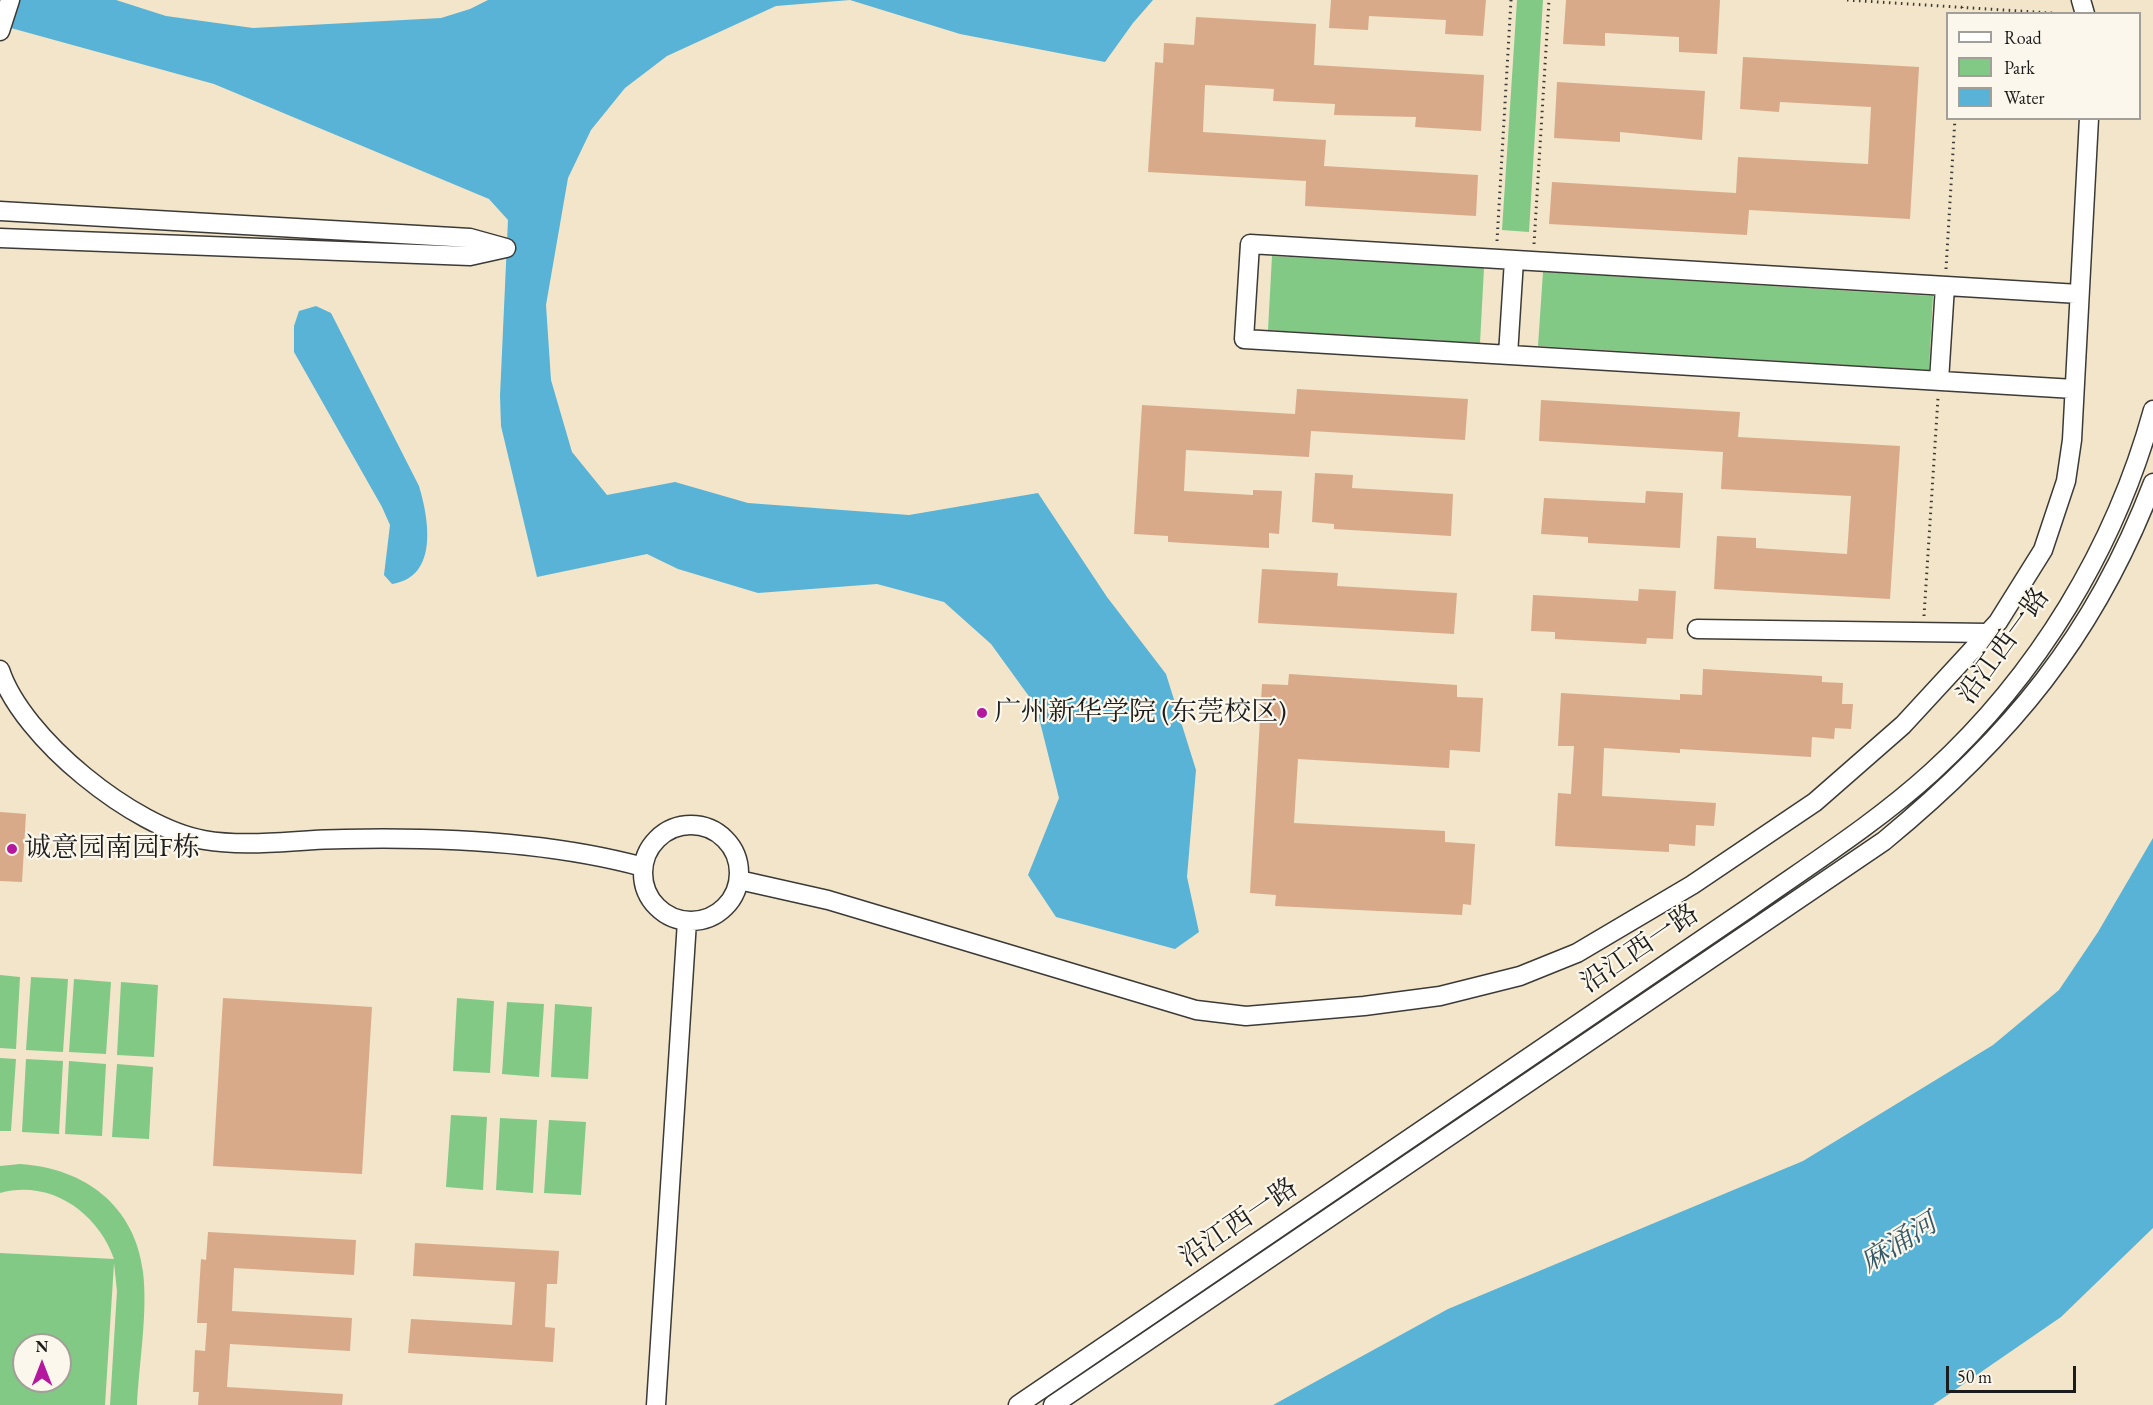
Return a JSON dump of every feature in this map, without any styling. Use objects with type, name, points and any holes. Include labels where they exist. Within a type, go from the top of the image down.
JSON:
[{"type":"street","points":[[0,31],[10,0]]},
{"type":"street","points":[[739,880],[828,900],[1196,1010],[1246,1016],[1440,996],[1521,976],[1577,953],[1692,885],[1815,802],[1903,725],[1998,622],[2043,550],[2066,481],[2074,389],[2088,120]]},
{"type":"street","points":[[0,212],[470,238],[506,248],[470,256],[0,238]]},
{"type":"street","points":[[2074,389],[1244,339],[1250,244],[2079,294]]},
{"type":"street","points":[[1508,355],[1514,260]]},
{"type":"street","points":[[1939,381],[1945,286]]},
{"type":"street","name":"沿江西一路","points":[[1018,1405],[1750,907],[1870,823],[1931,773],[1980,726],[2022,674],[2093,565],[2118,512],[2142,448],[2153,410]]},
{"type":"street","name":"沿江西一路","points":[[1053,1405],[1884,841],[1943,792],[1994,742],[2039,689],[2080,630],[2109,582],[2139,520],[2153,483]]},
{"type":"street","points":[[1697,629],[1988,633]]},
{"type":"street","points":[[0,670],[38,730],[59,754],[117,802],[143,816],[194,837],[228,843],[366,838],[443,841],[549,849],[602,856],[643,867]]},
{"type":"street","points":[[688,825],[699,826],[719,834],[727,841],[737,859],[739,880],[726,908],[708,918],[687,921],[676,919],[657,908],[645,890],[643,867],[651,847],[667,832],[688,825]]},
{"type":"street","points":[[656,1405],[687,921]]},
{"type":"path","points":[[1496,259],[1511,0]]},
{"type":"path","points":[[1533,261],[1549,0]]},
{"type":"path","points":[[1847,0],[2036,12]]},
{"type":"path","points":[[1962,7],[1962,12]]},
{"type":"path","points":[[1945,286],[1955,120]]},
{"type":"path","points":[[1923,632],[1939,381]]},
{"type":"green space","points":[[1517,0],[1543,0],[1529,232],[1502,230]]},
{"type":"green space","points":[[1272,256],[1484,268],[1480,343],[1268,330]]},
{"type":"green space","points":[[1543,272],[1933,296],[1929,370],[1538,346]]},
{"type":"green space","points":[[0,975],[20,977],[16,1049],[0,1048]]},
{"type":"green space","points":[[31,977],[68,979],[63,1052],[26,1050]]},
{"type":"green space","points":[[74,979],[111,982],[106,1054],[69,1052]]},
{"type":"green space","points":[[121,982],[158,985],[154,1057],[117,1055]]},
{"type":"green space","points":[[457,998],[494,1001],[490,1073],[453,1071]]},
{"type":"green space","points":[[507,1002],[544,1004],[539,1077],[502,1074]]},
{"type":"green space","points":[[555,1004],[592,1007],[588,1079],[551,1077]]},
{"type":"green space","points":[[0,1058],[16,1059],[11,1131],[0,1131]]},
{"type":"green space","points":[[26,1059],[63,1061],[59,1134],[22,1132]]},
{"type":"green space","points":[[69,1061],[106,1064],[102,1136],[65,1134]]},
{"type":"green space","points":[[117,1064],[153,1067],[149,1139],[112,1137]]},
{"type":"green space","points":[[451,1115],[487,1117],[483,1190],[446,1187]]},
{"type":"green space","points":[[500,1118],[537,1120],[533,1193],[496,1190]]},
{"type":"green space","points":[[549,1120],[586,1122],[581,1195],[544,1193]]},
{"type":"green space","points":[[20,1164],[43,1167],[85,1182],[103,1194],[129,1227],[138,1248],[144,1288],[144,1321],[137,1405],[110,1405],[117,1291],[114,1263],[105,1405],[0,1405],[0,1253],[114,1259],[97,1227],[70,1204],[37,1191],[19,1190],[0,1193],[0,1166]]},
{"type":"water","points":[[0,0],[116,0],[166,16],[253,28],[441,18],[470,9],[488,0],[850,0],[776,6],[667,56],[625,88],[591,130],[568,178],[546,305],[551,380],[572,452],[607,495],[675,482],[748,503],[909,515],[1038,493],[1107,597],[1166,674],[1196,770],[1187,877],[1199,932],[1175,949],[1056,917],[1028,875],[1059,798],[1036,706],[991,644],[944,602],[877,584],[758,593],[678,569],[647,554],[537,577],[501,426],[500,396],[508,220],[489,199],[214,84],[0,25]]},
{"type":"water","points":[[850,0],[1153,0],[1105,62],[960,34]]},
{"type":"water","points":[[316,306],[331,313],[419,486],[423,499],[427,530],[424,559],[407,579],[392,584],[384,575],[390,525],[294,352],[294,326],[299,311]]},
{"type":"water","name":"麻涌河","points":[[2153,838],[2153,1228],[2061,1317],[1933,1405],[1273,1405],[1448,1309],[1803,1161],[1993,1045],[2059,990],[2098,932]]},
{"type":"building","points":[[1331,0],[1486,0],[1483,36],[1445,34],[1446,20],[1369,16],[1368,30],[1329,28]]},
{"type":"building","points":[[1566,0],[1720,0],[1717,54],[1679,52],[1679,37],[1605,33],[1605,46],[1563,44]]},
{"type":"building","points":[[1196,17],[1316,24],[1314,65],[1484,75],[1481,131],[1415,127],[1416,117],[1334,115],[1335,104],[1273,101],[1274,89],[1205,85],[1203,132],[1326,140],[1324,166],[1478,175],[1476,216],[1305,206],[1306,181],[1148,172],[1155,62],[1163,63],[1164,43],[1194,45]]},
{"type":"building","points":[[1743,57],[1919,67],[1910,219],[1749,210],[1747,235],[1549,224],[1552,182],[1736,193],[1738,157],[1868,164],[1871,107],[1780,102],[1779,112],[1740,109]]},
{"type":"building","points":[[1557,82],[1705,91],[1702,140],[1620,132],[1620,142],[1554,138]]},
{"type":"building","points":[[1297,389],[1468,399],[1465,440],[1311,431],[1309,457],[1186,450],[1184,491],[1253,495],[1253,490],[1282,491],[1279,534],[1269,533],[1269,548],[1168,542],[1168,536],[1134,534],[1142,405],[1295,414]]},
{"type":"building","points":[[1541,400],[1740,412],[1738,437],[1900,446],[1890,599],[1714,589],[1717,536],[1756,538],[1756,548],[1847,554],[1851,496],[1721,489],[1723,452],[1539,441]]},
{"type":"building","points":[[1315,473],[1353,475],[1352,488],[1453,494],[1451,536],[1334,529],[1334,524],[1312,522]]},
{"type":"building","points":[[1646,491],[1683,493],[1680,548],[1588,543],[1588,537],[1541,534],[1544,498],[1645,503]]},
{"type":"building","points":[[1262,569],[1338,573],[1337,586],[1457,593],[1454,634],[1258,623]]},
{"type":"building","points":[[1639,589],[1676,591],[1673,639],[1647,638],[1646,644],[1555,639],[1555,632],[1531,631],[1533,595],[1638,601]]},
{"type":"building","points":[[1703,669],[1822,676],[1822,682],[1843,683],[1842,704],[1853,704],[1851,729],[1835,728],[1834,739],[1812,737],[1811,757],[1680,749],[1680,753],[1604,748],[1602,796],[1716,803],[1714,826],[1696,825],[1695,846],[1669,844],[1669,852],[1555,846],[1558,793],[1571,794],[1574,746],[1558,746],[1561,693],[1680,700],[1680,694],[1702,695]]},
{"type":"building","points":[[1289,674],[1457,685],[1457,697],[1483,698],[1480,752],[1450,750],[1449,768],[1298,759],[1294,823],[1445,831],[1445,842],[1475,844],[1471,905],[1463,904],[1462,915],[1275,906],[1276,895],[1250,893],[1262,684],[1288,685]]},
{"type":"building","name":"诚意园南园F栋","points":[[0,812],[26,814],[22,882],[0,881]]},
{"type":"building","points":[[223,998],[372,1007],[362,1174],[213,1166]]},
{"type":"building","points":[[208,1232],[356,1240],[354,1275],[234,1268],[232,1311],[352,1318],[350,1351],[230,1344],[227,1387],[343,1394],[342,1405],[198,1405],[199,1392],[193,1392],[195,1350],[205,1351],[207,1323],[197,1323],[201,1259],[206,1260]]},
{"type":"building","points":[[415,1243],[559,1251],[557,1284],[547,1284],[545,1327],[555,1328],[553,1362],[408,1353],[411,1319],[512,1325],[515,1282],[413,1276]]},
{"type":"place","name":"广州新华学院 (东莞校区)","points":[[982,713]]},
{"type":"place","name":"诚意园南园F栋","points":[[12,849]]}]
